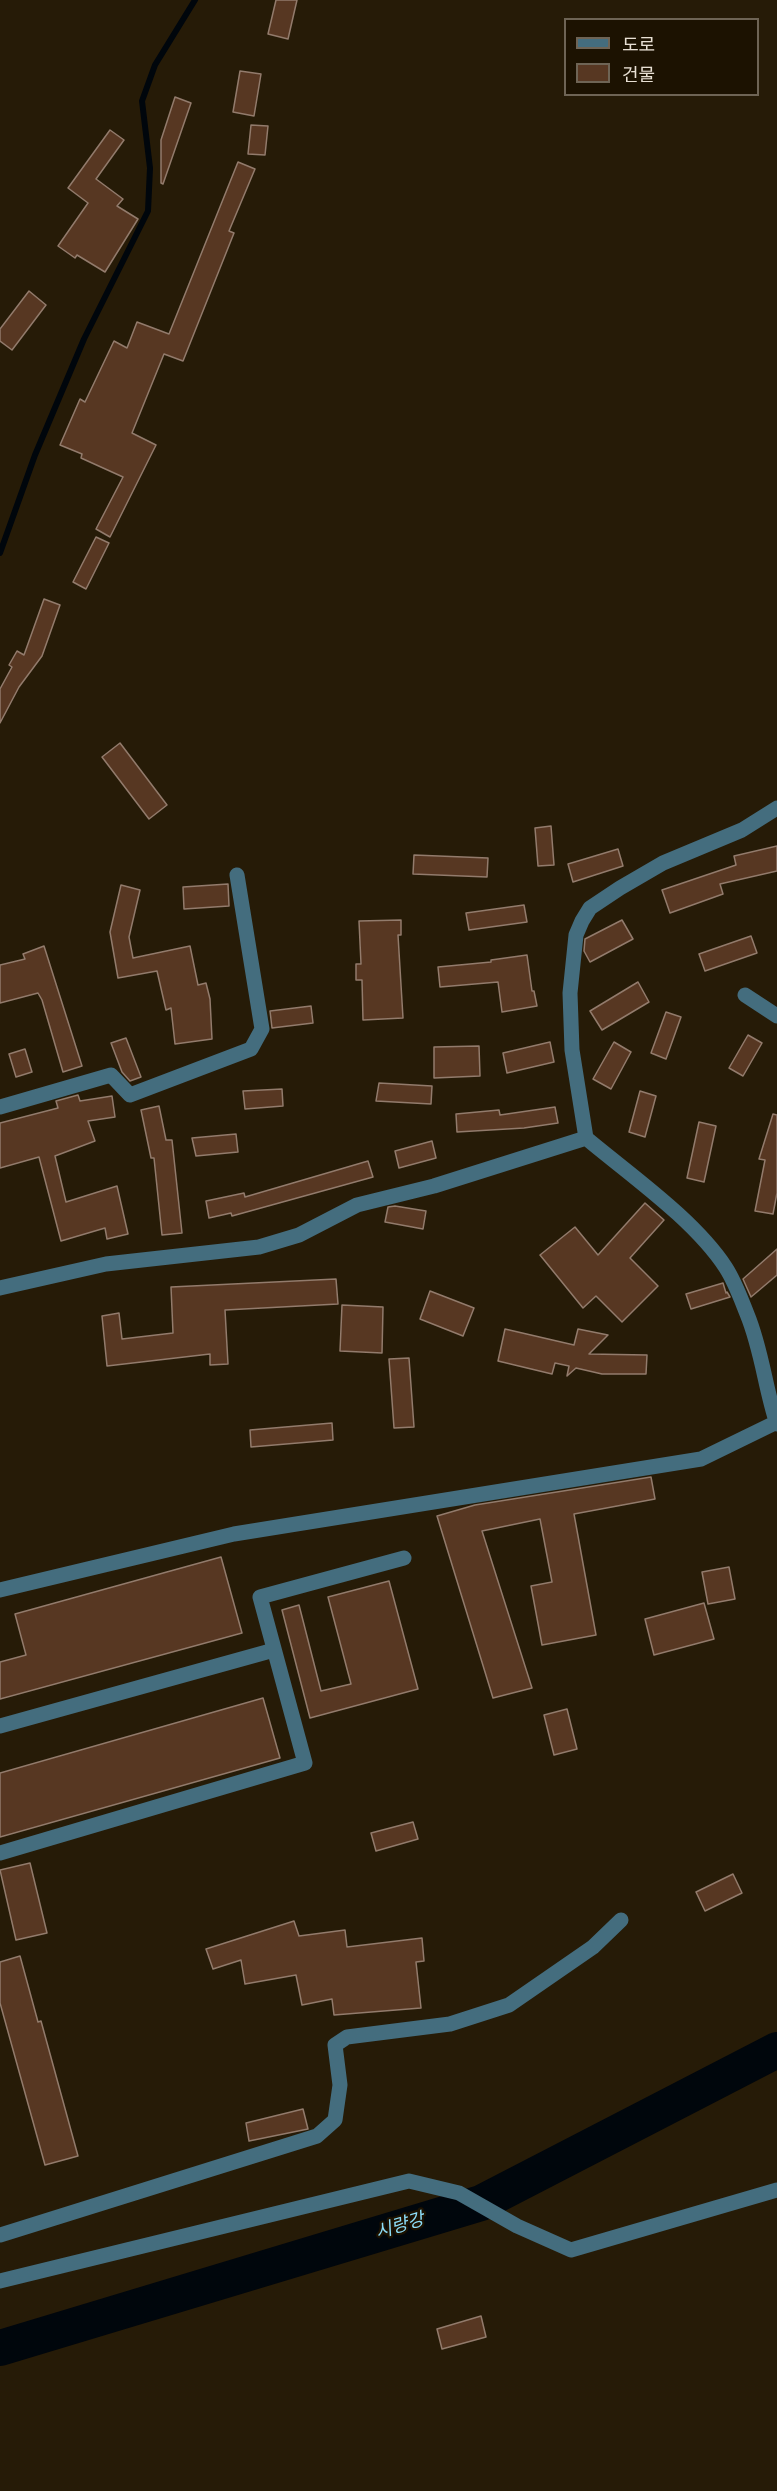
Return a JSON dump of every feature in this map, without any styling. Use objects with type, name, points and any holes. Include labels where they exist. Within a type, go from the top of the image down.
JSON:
[{"type":"street","points":[[0,1590],[234,1534],[701,1459],[777,1423],[748,1315],[726,1269],[698,1235],[586,1138],[572,1050],[570,993],[576,935],[590,908],[663,863],[742,830],[777,808]]},
{"type":"street","points":[[0,1107],[111,1075],[130,1095],[251,1049],[262,1029],[237,875]]},
{"type":"street","points":[[745,995],[777,1016]]},
{"type":"street","points":[[0,1288],[106,1264],[259,1247],[299,1235],[357,1205],[434,1186],[586,1138]]},
{"type":"street","points":[[0,1853],[305,1763],[260,1597],[404,1558]]},
{"type":"street","points":[[0,1726],[274,1650]]},
{"type":"street","points":[[0,2235],[317,2136],[335,2120],[340,2085],[336,2045],[347,2037],[450,2024],[509,2005],[593,1947],[621,1920]]},
{"type":"street","points":[[0,2282],[259,2216],[409,2181],[459,2193],[517,2226],[571,2250],[777,2190]]},
{"type":"building","points":[[276,0],[297,0],[288,39],[268,34]]},
{"type":"building","points":[[240,71],[261,74],[254,116],[233,112]]},
{"type":"building","points":[[175,97],[191,103],[163,184],[161,183],[161,140]]},
{"type":"building","points":[[251,125],[268,126],[265,155],[248,154]]},
{"type":"building","points":[[110,130],[124,140],[96,179],[123,199],[117,206],[138,219],[105,272],[77,255],[75,258],[58,246],[88,203],[68,188]]},
{"type":"building","points":[[238,162],[255,169],[229,231],[234,233],[183,361],[164,354],[132,433],[156,445],[110,537],[96,529],[123,477],[81,458],[82,454],[60,445],[80,399],[85,402],[114,341],[127,348],[137,322],[169,334]]},
{"type":"building","points":[[29,291],[46,305],[12,350],[0,341],[0,329]]},
{"type":"building","points":[[96,537],[109,543],[86,589],[73,582]]},
{"type":"building","points":[[44,599],[60,605],[42,656],[19,687],[0,723],[0,689],[12,667],[9,665],[17,651],[24,655]]},
{"type":"building","points":[[120,743],[167,805],[149,819],[102,757]]},
{"type":"building","points":[[551,826],[554,865],[538,866],[535,828]]},
{"type":"building","points":[[777,846],[777,871],[720,884],[723,894],[670,913],[662,890],[736,865],[734,856]]},
{"type":"building","points":[[618,849],[623,866],[573,882],[568,864]]},
{"type":"building","points":[[414,855],[488,858],[487,877],[413,874]]},
{"type":"building","points":[[228,884],[229,906],[184,909],[183,887]]},
{"type":"building","points":[[121,885],[140,890],[129,937],[133,958],[190,946],[198,985],[206,983],[210,999],[212,1039],[175,1044],[171,1008],[166,1010],[157,971],[118,978],[110,932]]},
{"type":"building","points":[[524,905],[527,922],[469,930],[466,913]]},
{"type":"building","points":[[401,920],[401,935],[398,935],[403,1018],[363,1020],[362,980],[356,980],[356,964],[361,964],[359,921]]},
{"type":"building","points":[[622,920],[633,939],[590,962],[584,951],[585,939]]},
{"type":"building","points":[[751,936],[757,953],[705,971],[699,954]]},
{"type":"building","points":[[44,946],[82,1066],[63,1072],[38,993],[0,1003],[0,965],[25,959],[23,954]]},
{"type":"building","points":[[527,955],[532,991],[534,991],[537,1006],[502,1012],[498,982],[440,987],[438,967],[491,962],[491,960]]},
{"type":"building","points":[[638,982],[649,1002],[602,1030],[590,1011]]},
{"type":"building","points":[[311,1006],[313,1023],[272,1028],[270,1011]]},
{"type":"building","points":[[666,1012],[681,1017],[666,1059],[651,1053]]},
{"type":"building","points":[[748,1035],[762,1043],[743,1076],[729,1068]]},
{"type":"building","points":[[126,1038],[141,1077],[130,1081],[122,1072],[111,1043]]},
{"type":"building","points":[[550,1042],[554,1062],[507,1073],[503,1053]]},
{"type":"building","points":[[614,1042],[631,1052],[611,1089],[593,1079]]},
{"type":"building","points":[[479,1046],[480,1076],[434,1078],[434,1047]]},
{"type":"building","points":[[25,1049],[32,1072],[16,1077],[9,1054]]},
{"type":"building","points":[[379,1083],[432,1086],[431,1104],[376,1101]]},
{"type":"building","points":[[282,1089],[283,1106],[245,1109],[243,1091]]},
{"type":"building","points":[[640,1091],[656,1096],[645,1137],[629,1132]]},
{"type":"building","points":[[78,1095],[80,1101],[112,1096],[115,1117],[88,1121],[95,1141],[55,1156],[66,1202],[117,1186],[128,1234],[107,1239],[105,1228],[61,1241],[39,1157],[0,1168],[0,1123],[58,1108],[56,1101]]},
{"type":"building","points":[[159,1106],[166,1140],[172,1140],[182,1233],[162,1235],[154,1158],[151,1158],[141,1110]]},
{"type":"building","points":[[555,1107],[558,1123],[524,1128],[457,1132],[456,1114],[499,1110],[500,1115]]},
{"type":"building","points":[[773,1114],[777,1115],[777,1193],[773,1214],[755,1211],[765,1160],[759,1159]]},
{"type":"building","points":[[699,1122],[716,1126],[704,1182],[687,1178]]},
{"type":"building","points":[[236,1134],[238,1152],[196,1156],[192,1138]]},
{"type":"building","points":[[432,1141],[436,1158],[399,1168],[395,1151]]},
{"type":"building","points":[[368,1161],[373,1177],[232,1216],[231,1213],[209,1218],[206,1201],[244,1193],[245,1197]]},
{"type":"building","points":[[645,1203],[664,1220],[630,1258],[658,1286],[622,1322],[596,1296],[583,1308],[540,1255],[575,1227],[598,1255]]},
{"type":"building","points":[[388,1207],[426,1211],[423,1229],[385,1222]]},
{"type":"building","points":[[777,1249],[777,1275],[751,1297],[743,1279]]},
{"type":"building","points":[[336,1279],[338,1304],[225,1310],[228,1364],[210,1365],[210,1354],[107,1366],[102,1316],[119,1313],[122,1339],[173,1333],[171,1287]]},
{"type":"building","points":[[723,1283],[730,1297],[691,1309],[686,1294]]},
{"type":"building","points":[[430,1291],[474,1308],[463,1336],[420,1319]]},
{"type":"building","points":[[342,1305],[383,1307],[382,1353],[340,1351]]},
{"type":"building","points":[[505,1329],[574,1345],[578,1329],[608,1335],[589,1354],[647,1355],[646,1374],[602,1374],[576,1368],[567,1376],[569,1366],[555,1363],[552,1374],[498,1361]]},
{"type":"building","points":[[409,1358],[414,1427],[394,1428],[389,1359]]},
{"type":"building","points":[[332,1423],[333,1440],[251,1447],[250,1430]]},
{"type":"building","points":[[651,1477],[655,1499],[574,1514],[596,1635],[542,1645],[531,1586],[552,1582],[540,1519],[482,1531],[532,1688],[493,1698],[437,1516],[475,1505]]},
{"type":"building","points":[[221,1557],[242,1633],[0,1699],[0,1662],[26,1655],[15,1614]]},
{"type":"building","points":[[729,1567],[735,1599],[708,1604],[702,1572]]},
{"type":"building","points":[[389,1581],[418,1689],[310,1718],[282,1610],[299,1605],[321,1691],[351,1684],[328,1597]]},
{"type":"building","points":[[704,1603],[714,1639],[654,1655],[645,1619]]},
{"type":"building","points":[[263,1698],[280,1758],[0,1837],[0,1773]]},
{"type":"building","points":[[567,1709],[577,1749],[554,1755],[544,1715]]},
{"type":"building","points":[[413,1822],[418,1839],[376,1851],[371,1833]]},
{"type":"building","points":[[30,1863],[47,1933],[16,1940],[0,1870]]},
{"type":"building","points":[[733,1874],[742,1893],[705,1911],[696,1892]]},
{"type":"building","points":[[294,1921],[299,1936],[345,1930],[347,1947],[422,1938],[424,1961],[416,1962],[421,2008],[334,2015],[332,1999],[302,2005],[296,1975],[245,1984],[241,1960],[213,1969],[206,1949]]},
{"type":"building","points":[[20,1956],[38,2022],[41,2021],[78,2156],[45,2165],[0,2003],[0,1962]]},
{"type":"building","points":[[303,2109],[308,2129],[249,2141],[246,2123]]},
{"type":"building","points":[[481,2316],[486,2337],[442,2349],[437,2329]]},
{"type":"waterway","points":[[0,553],[35,455],[84,339],[148,211],[150,168],[142,101],[155,65],[195,0]]},
{"type":"waterway","name":"시량강","points":[[0,2348],[481,2203],[777,2050]]}]
